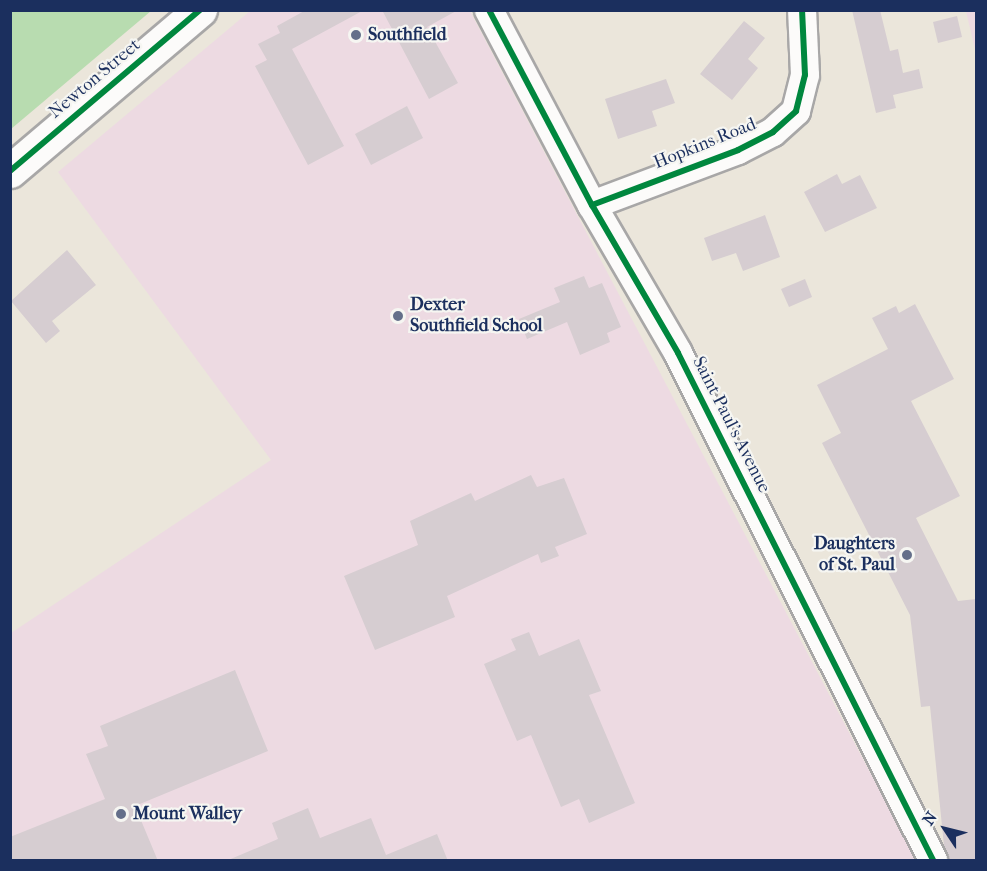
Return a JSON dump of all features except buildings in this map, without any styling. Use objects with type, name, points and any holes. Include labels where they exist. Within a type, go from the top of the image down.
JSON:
[{"type":"street","name":"Newton Street","points":[[10,171],[200,10]]},
{"type":"street","name":"Saint Paul's Avenue","points":[[489,10],[592,205],[691,377],[933,861]]},
{"type":"street","name":"Hopkins Road","points":[[592,205],[738,150],[773,132],[796,111],[805,75],[802,10]]},
{"type":"shaded area","name":"Dexter Southfield School","points":[[250,11],[470,11],[916,860],[11,860],[11,633],[271,460],[58,172]]},
{"type":"shaded area","points":[[966,11],[976,11],[976,54]]},
{"type":"green space","points":[[11,10],[151,10],[151,11],[11,129]]},
{"type":"cycle path","points":[[10,171],[200,10]]},
{"type":"cycle path","points":[[489,10],[592,205],[678,353],[933,860]]},
{"type":"cycle path","points":[[592,205],[738,150],[773,132],[796,111],[805,75],[802,10]]},
{"type":"place","name":"Southfield","points":[[356,35]]},
{"type":"place","name":"Dexter Southfield School","points":[[398,316]]},
{"type":"place","name":"Daughters of St. Paul","points":[[907,555]]},
{"type":"place","name":"Mount Walley","points":[[121,814]]}]
